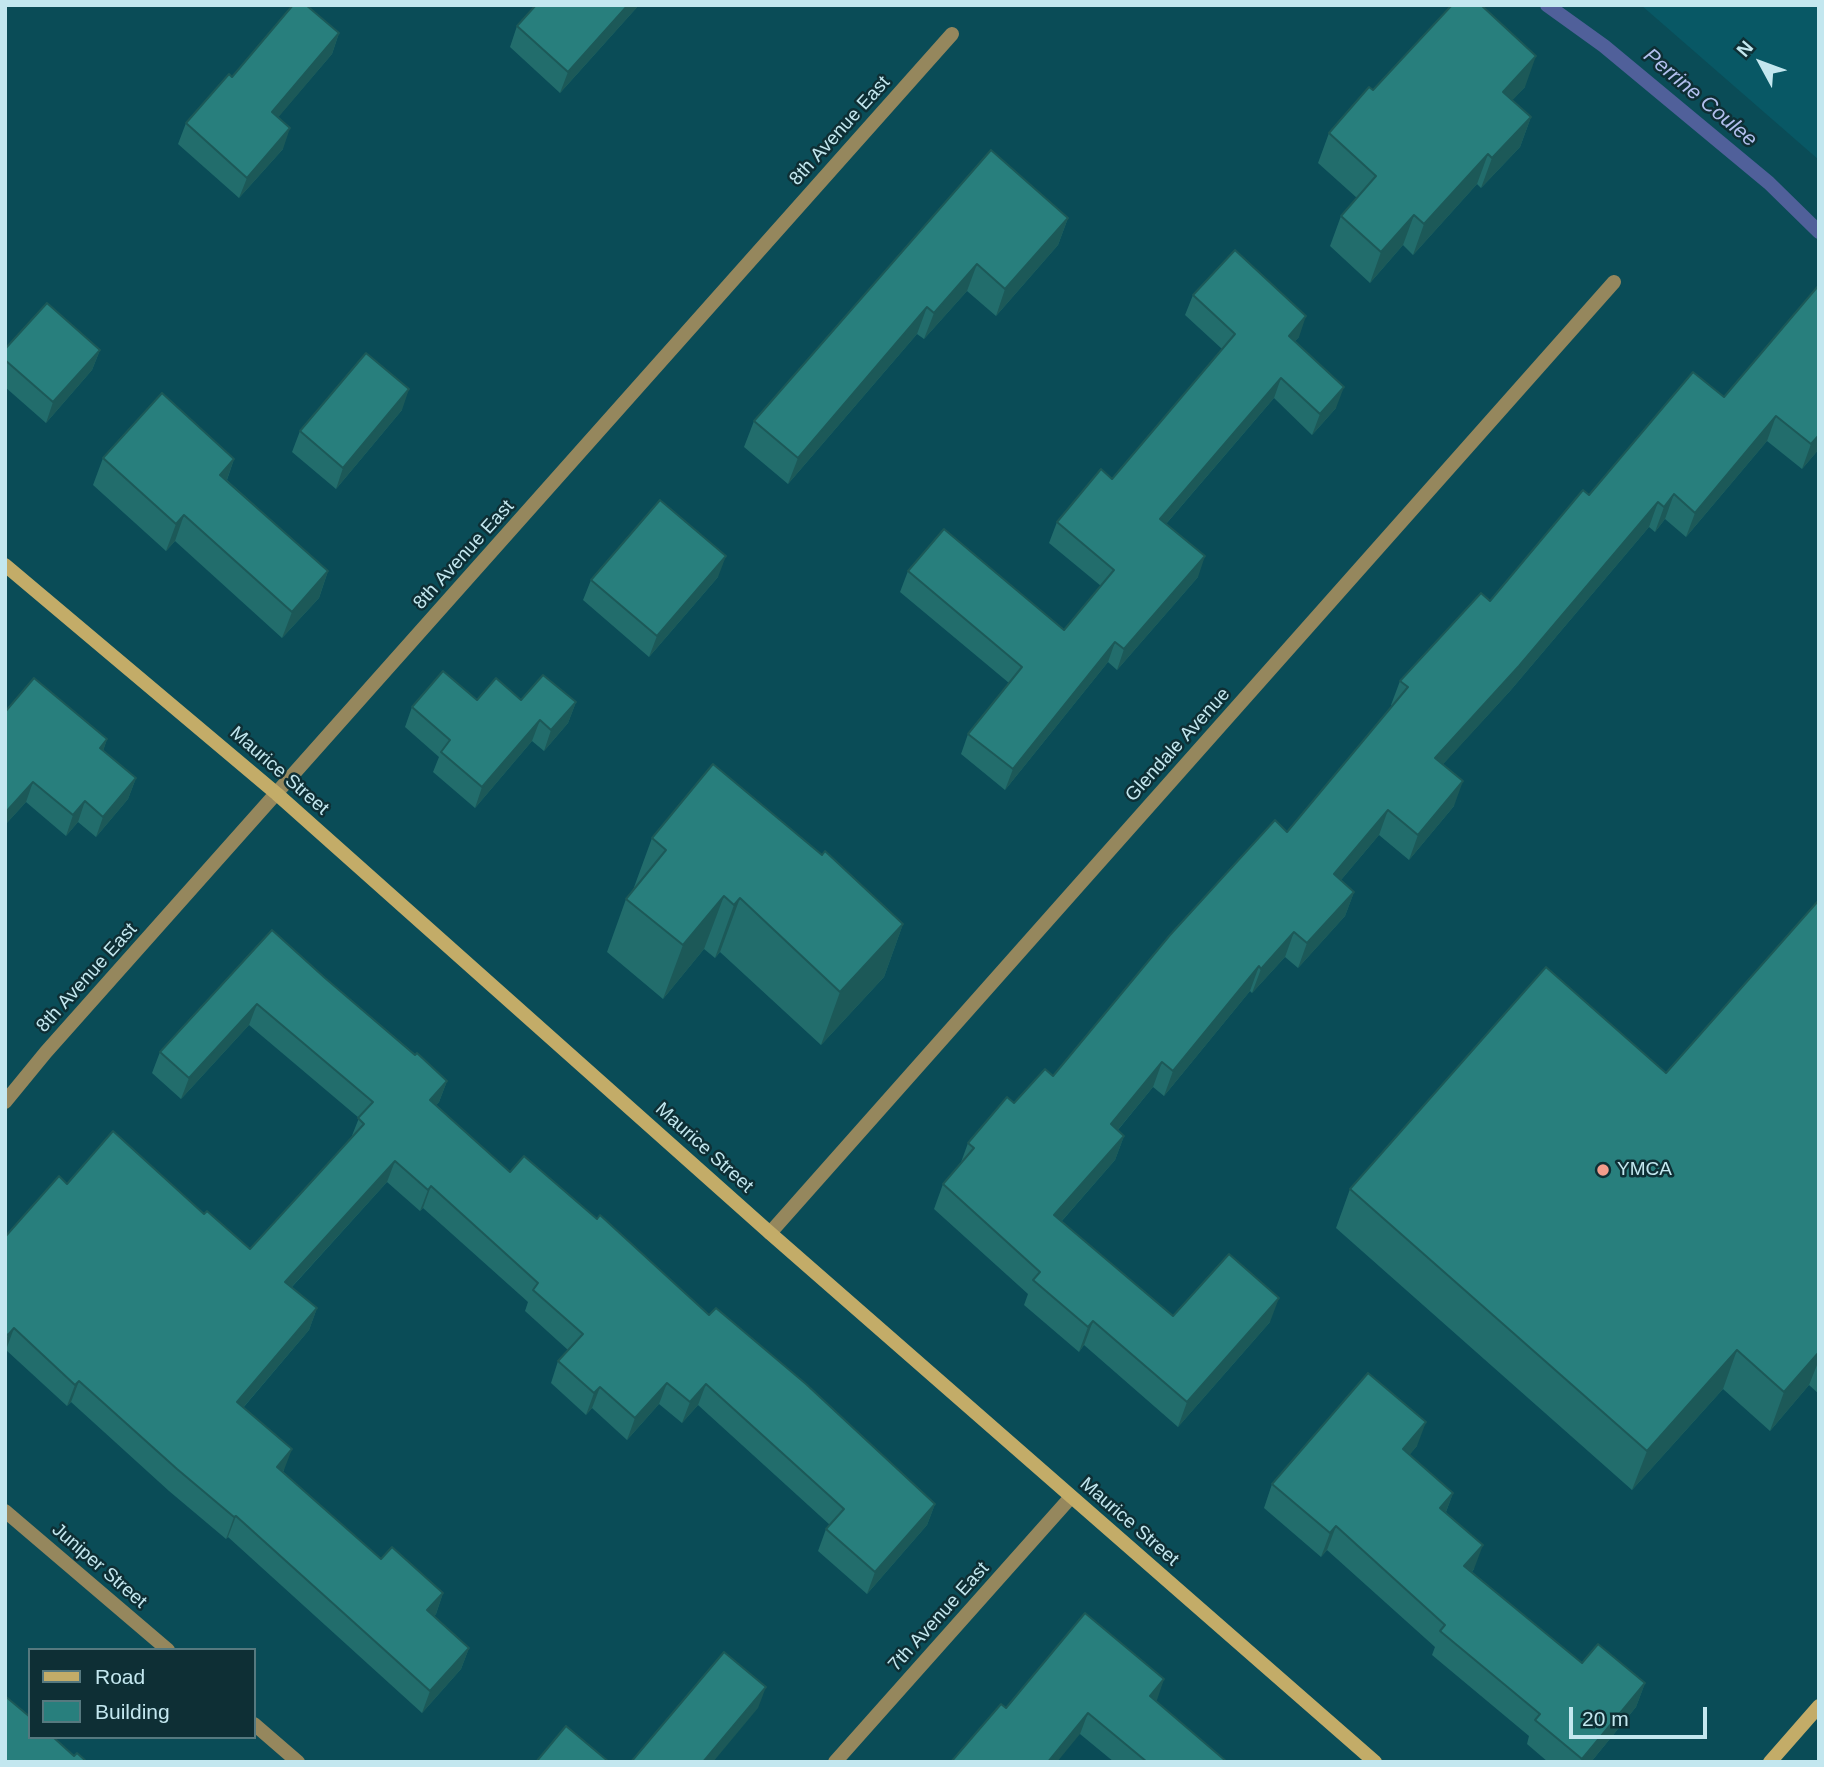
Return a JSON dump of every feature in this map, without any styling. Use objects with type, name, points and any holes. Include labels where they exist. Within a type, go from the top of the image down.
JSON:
[{"type":"street","name":"8th Avenue East","points":[[5,1102],[55,1042],[952,34]]},
{"type":"street","name":"Glendale Avenue","points":[[770,1233],[1614,282]]},
{"type":"street","name":"Maurice Street","points":[[5,565],[277,794],[770,1233],[1375,1762]]},
{"type":"street","name":"7th Avenue East","points":[[835,1762],[1071,1497]]},
{"type":"street","name":"Juniper Street","points":[[5,1511],[165,1648]]},
{"type":"street","points":[[1770,1762],[1819,1706]]},
{"type":"street","points":[[256,1726],[298,1762]]},
{"type":"shaded area","points":[[1641,5],[1819,5],[1819,160]]},
{"type":"building","points":[[293,5],[306,5],[339,33],[272,112],[290,128],[247,178],[186,123],[229,74],[232,77]]},
{"type":"building","points":[[536,5],[628,5],[568,72],[517,26]]},
{"type":"building","points":[[1452,5],[1481,5],[1536,56],[1503,92],[1531,117],[1492,158],[1488,154],[1424,224],[1414,215],[1381,252],[1341,216],[1376,176],[1329,133],[1369,87],[1373,90]]},
{"type":"building","points":[[991,150],[1068,218],[1005,289],[977,264],[934,313],[927,307],[798,458],[754,421]]},
{"type":"building","points":[[1235,250],[1306,316],[1289,336],[1344,387],[1320,414],[1281,378],[1160,519],[1205,556],[1124,649],[1115,642],[1013,769],[968,734],[1022,667],[908,571],[944,529],[1064,630],[1114,570],[1057,522],[1101,469],[1112,479],[1235,334],[1193,295]]},
{"type":"building","points":[[1819,285],[1819,435],[1811,444],[1776,416],[1695,513],[1674,494],[1664,507],[1658,502],[1519,666],[1435,758],[1463,781],[1418,835],[1388,810],[1334,874],[1354,892],[1307,943],[1294,932],[1261,969],[1259,966],[1173,1071],[1162,1062],[1111,1124],[1124,1136],[1054,1215],[1173,1316],[1229,1254],[1279,1298],[1187,1402],[1093,1321],[1088,1327],[1033,1280],[1040,1272],[943,1184],[974,1148],[968,1143],[1007,1097],[1014,1103],[1045,1069],[1053,1076],[1170,935],[1275,820],[1287,832],[1408,687],[1400,681],[1481,593],[1490,601],[1583,490],[1589,495],[1693,372],[1724,397]]},
{"type":"building","points":[[47,303],[100,350],[53,402],[5,360],[5,349]]},
{"type":"building","points":[[366,353],[409,389],[343,468],[300,431]]},
{"type":"building","points":[[162,393],[234,459],[220,475],[328,571],[292,612],[184,515],[176,524],[103,458]]},
{"type":"building","points":[[660,500],[726,556],[657,636],[591,580]]},
{"type":"building","points":[[443,671],[477,700],[496,678],[521,700],[543,675],[576,702],[551,730],[540,720],[482,787],[441,752],[450,740],[412,707]]},
{"type":"building","points":[[34,678],[107,739],[100,748],[136,778],[103,817],[85,801],[73,815],[33,782],[5,813],[5,712]]},
{"type":"building","points":[[713,764],[822,855],[825,851],[903,924],[840,992],[740,898],[734,905],[724,896],[683,945],[626,899],[666,850],[652,838]]},
{"type":"building","name":"YMCA","points":[[1819,900],[1819,1352],[1784,1392],[1737,1350],[1647,1451],[1350,1189],[1546,967],[1666,1073]]},
{"type":"building","points":[[272,930],[447,1081],[430,1100],[510,1172],[524,1156],[597,1219],[600,1215],[709,1315],[716,1308],[806,1384],[935,1504],[875,1572],[826,1529],[844,1509],[706,1384],[690,1402],[667,1383],[635,1418],[600,1387],[594,1393],[558,1361],[583,1334],[533,1290],[538,1283],[431,1186],[428,1190],[395,1161],[285,1282],[317,1308],[237,1402],[292,1449],[277,1467],[381,1559],[392,1547],[443,1593],[427,1610],[469,1648],[430,1691],[236,1516],[177,1469],[79,1381],[75,1385],[14,1328],[8,1335],[5,1333],[5,1237],[59,1176],[67,1184],[113,1131],[204,1214],[207,1211],[250,1249],[364,1124],[358,1118],[373,1102],[257,1004],[189,1078],[160,1052]]},
{"type":"building","points":[[1368,1373],[1426,1422],[1403,1449],[1453,1493],[1440,1508],[1483,1545],[1464,1566],[1582,1663],[1598,1644],[1645,1683],[1582,1759],[1535,1720],[1540,1714],[1440,1631],[1445,1625],[1336,1526],[1330,1533],[1272,1484]]},
{"type":"building","points":[[1085,1613],[1164,1679],[1150,1696],[1227,1762],[1147,1762],[1088,1713],[1048,1762],[951,1762],[1001,1704],[1006,1708]]},
{"type":"building","points":[[724,1652],[766,1687],[703,1762],[631,1762]]},
{"type":"building","points":[[5,1696],[28,1715],[28,1739],[55,1739],[74,1756],[77,1753],[87,1762],[5,1762]]},
{"type":"building","points":[[566,1726],[609,1762],[536,1762]]},
{"type":"waterway","name":"Perrine Coulee","points":[[1547,5],[1604,46],[1769,183],[1819,232]]},
{"type":"place","name":"YMCA","points":[[1603,1170]]}]
